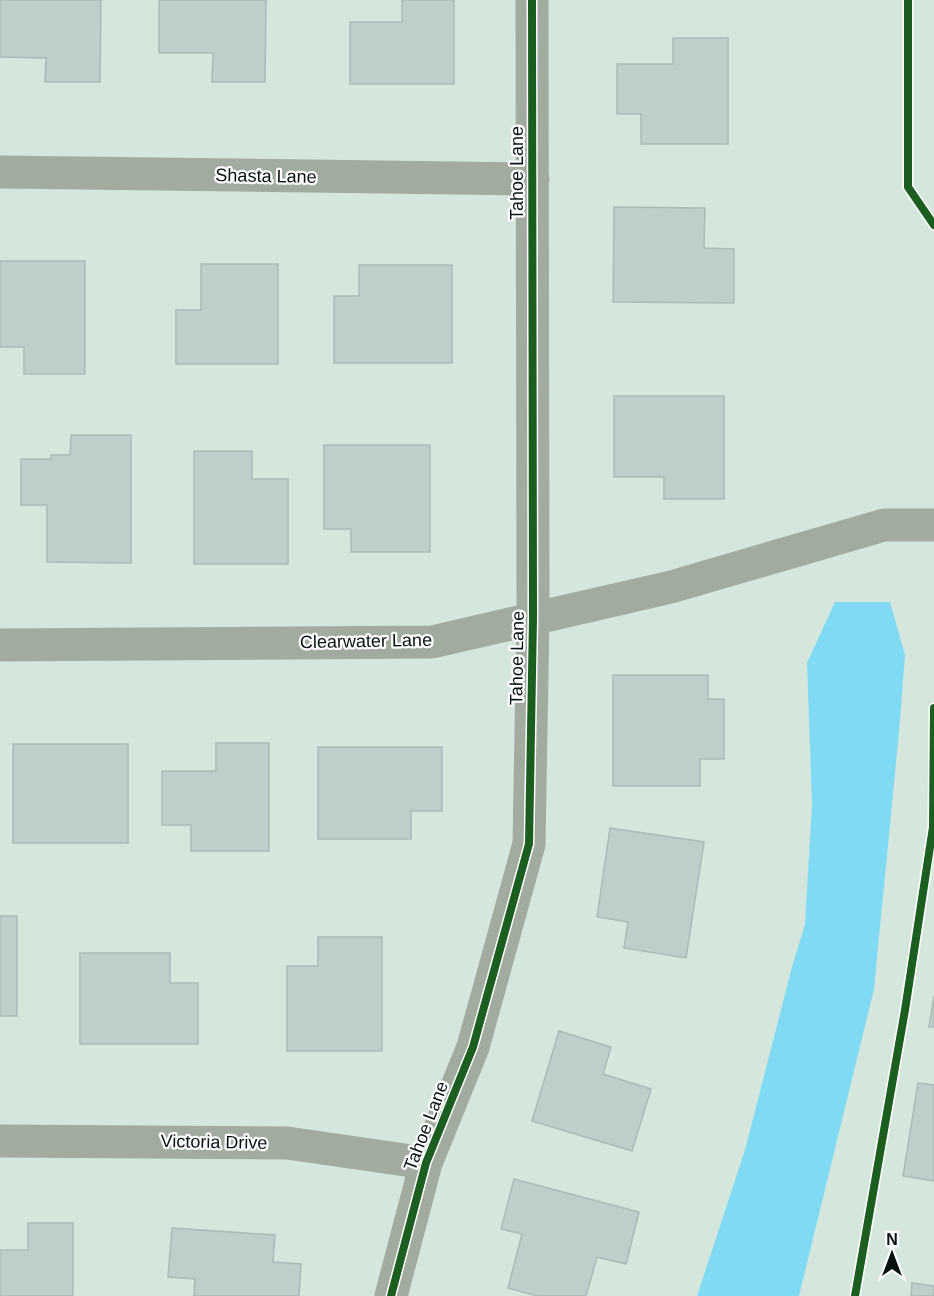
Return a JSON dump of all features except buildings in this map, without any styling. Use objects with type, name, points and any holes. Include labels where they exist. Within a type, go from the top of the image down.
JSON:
[{"type":"street","name":"Tahoe Lane","points":[[391,1296],[426,1163],[473,1047],[529,844],[532,618],[532,0]]},
{"type":"street","name":"Shasta Lane","points":[[0,172],[532,179]]},
{"type":"street","name":"Clearwater Lane","points":[[0,645],[432,642],[671,587],[884,525],[934,525]]},
{"type":"street","name":"Victoria Drive","points":[[0,1141],[287,1143],[426,1163]]},
{"type":"water","points":[[835,602],[890,602],[905,655],[874,989],[799,1296],[697,1296],[745,1150],[805,924],[812,804],[807,663]]},
{"type":"cycle path","points":[[391,1296],[426,1163],[473,1047],[529,844],[533,618],[532,0]]},
{"type":"cycle path","points":[[908,0],[908,187],[934,225]]},
{"type":"cycle path","points":[[855,1296],[905,1010],[933,827],[934,708]]}]
